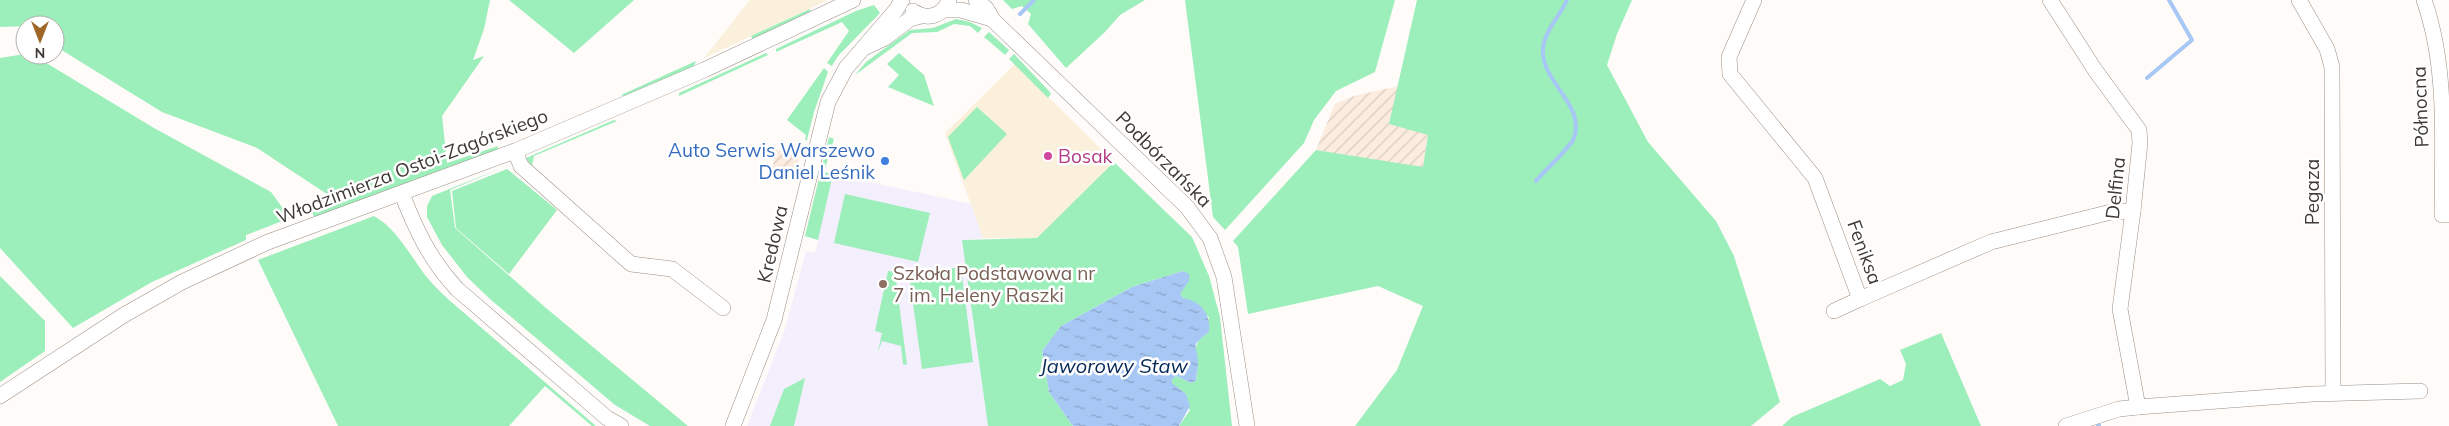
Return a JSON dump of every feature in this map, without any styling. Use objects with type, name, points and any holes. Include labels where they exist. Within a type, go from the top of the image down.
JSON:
[{"type":"street","name":"Włodzimierza Ostoi-Zagórskiego","points":[[0,396],[124,315],[182,282],[268,242],[515,151],[704,70],[853,0]]},
{"type":"street","points":[[904,0],[909,8],[921,16]]},
{"type":"street","name":"Kredowa","points":[[734,426],[774,320],[826,110],[841,75],[850,62],[865,48],[904,0]]},
{"type":"street","name":"Podbórzańska","points":[[976,0],[986,8],[992,19],[1174,194],[1204,229],[1214,245],[1224,277],[1247,426]]},
{"type":"street","name":"Feniksa","points":[[1754,0],[1729,57],[1730,74],[1816,178],[1860,299],[1991,242],[2111,212],[2133,211]]},
{"type":"street","name":"Delfina","points":[[2050,0],[2095,70],[2139,130],[2140,143],[2133,211],[2120,308],[2138,407]]},
{"type":"street","name":"Pegaza","points":[[2299,0],[2327,49],[2332,67],[2333,393]]},
{"type":"street","name":"Północna","points":[[2424,0],[2436,41],[2440,73],[2445,215]]},
{"type":"street","name":"Kredowa","points":[[865,48],[885,38],[910,19],[921,16],[934,16],[946,5]]},
{"type":"street","name":"Podbórzańska","points":[[946,5],[992,19]]},
{"type":"street","points":[[515,151],[521,166],[631,264],[672,270],[723,308]]},
{"type":"street","points":[[402,194],[426,250],[452,283],[481,311],[607,418],[621,426]]},
{"type":"street","points":[[1834,311],[1860,299]]},
{"type":"street","points":[[2066,426],[2119,409],[2138,407],[2333,393],[2420,391]]},
{"type":"shaded area","points":[[750,0],[828,0],[704,58]]},
{"type":"shaded area","points":[[1015,64],[1114,162],[1037,238],[983,238],[945,133]]},
{"type":"shaded area","points":[[1399,86],[1389,124],[1428,134],[1423,168],[1316,150],[1335,104],[1354,96]]},
{"type":"shaded area","points":[[775,149],[800,155],[793,181],[772,176]]},
{"type":"shaded area","name":"Szkoła Podstawowa nr 7 im. Heleny Raszki","points":[[833,174],[971,204],[983,238],[963,240],[988,426],[747,426],[785,329],[806,251],[815,253]]},
{"type":"green space","points":[[0,0],[490,0],[484,29],[473,60],[484,56],[442,116],[447,163],[498,146],[497,152],[315,219],[311,210],[336,200],[257,148],[162,112],[65,52],[65,15],[15,15],[15,26],[0,27]]},
{"type":"green space","points":[[509,0],[634,0],[574,53]]},
{"type":"green space","points":[[1003,0],[1145,0],[1120,15],[1105,32],[1066,68],[1028,24],[1031,14],[1022,6],[1012,9]]},
{"type":"green space","points":[[1185,0],[1395,0],[1375,72],[1336,91],[1314,120],[1304,143],[1225,230],[1213,217]]},
{"type":"green space","points":[[1417,0],[1632,0],[1617,34],[1607,65],[1648,142],[1716,221],[1734,256],[1780,402],[1751,426],[1355,426],[1397,370],[1423,306],[1378,286],[1248,314],[1238,247],[1233,241],[1316,150],[1423,167],[1428,135],[1389,124]]},
{"type":"green space","points":[[874,5],[880,13],[838,56],[832,66],[827,63],[849,31],[842,22],[776,52],[776,49],[856,11]]},
{"type":"green space","points":[[810,9],[811,13],[754,41],[751,36]]},
{"type":"green space","points":[[956,19],[970,22],[982,28],[978,33],[970,26],[954,24],[937,32],[912,33],[855,75],[866,62],[910,30],[933,28]]},
{"type":"green space","points":[[989,32],[1009,50],[1005,55],[984,37]]},
{"type":"green space","points":[[766,53],[768,55],[679,96],[679,93]]},
{"type":"green space","points":[[899,53],[924,75],[934,106],[888,87],[899,75],[887,64]]},
{"type":"green space","points":[[1014,54],[1049,91],[1051,94],[1048,98],[1009,59]]},
{"type":"green space","points":[[15,56],[15,65],[50,65],[154,128],[271,192],[290,218],[246,235],[246,240],[152,282],[73,328],[0,248],[0,58]]},
{"type":"green space","points":[[696,61],[693,68],[627,97],[621,95]]},
{"type":"green space","points":[[824,68],[828,72],[814,112],[807,140],[805,140],[806,135],[787,120]]},
{"type":"green space","points":[[977,107],[1007,134],[964,180],[948,137]]},
{"type":"green space","points":[[614,120],[617,121],[534,156],[532,166],[526,158]]},
{"type":"green space","points":[[829,137],[834,139],[824,172],[833,174],[818,240],[805,236]]},
{"type":"green space","points":[[1114,162],[1192,237],[1209,276],[1220,317],[1232,426],[1179,426],[1190,410],[1172,383],[1172,379],[1176,376],[1191,383],[1196,381],[1198,364],[1195,350],[1199,339],[1204,336],[1209,317],[1180,294],[1183,271],[1132,287],[1061,326],[1042,351],[1049,392],[1073,426],[988,426],[962,240],[1037,238]]},
{"type":"green space","points":[[507,166],[450,190],[455,228],[546,308],[688,426],[650,426],[615,405],[490,299],[467,277],[442,245],[427,217],[427,206],[432,196]]},
{"type":"green space","points":[[507,169],[557,210],[509,274],[456,228],[452,191]]},
{"type":"green space","points":[[845,194],[930,213],[918,262],[834,243]]},
{"type":"green space","points":[[374,216],[391,229],[423,273],[449,300],[596,426],[592,426],[545,386],[509,426],[338,426],[258,260]]},
{"type":"green space","points":[[961,267],[973,362],[922,369],[909,274]]},
{"type":"green space","points":[[888,271],[895,272],[907,365],[903,364],[901,346],[882,341],[878,352],[882,333],[875,331]]},
{"type":"green space","points":[[0,276],[45,321],[45,351],[0,382]]},
{"type":"green space","points":[[1941,333],[1981,426],[1782,426],[1792,417],[1880,379],[1890,386],[1903,380],[1906,364],[1900,350]]},
{"type":"green space","points":[[805,378],[794,426],[770,426],[784,389]]},
{"type":"water","name":"Jaworowy Staw","points":[[1183,271],[1189,274],[1189,281],[1180,294],[1183,298],[1200,305],[1208,320],[1209,332],[1196,344],[1198,364],[1196,381],[1191,383],[1176,376],[1172,379],[1172,383],[1186,394],[1190,406],[1179,426],[1073,426],[1049,392],[1042,351],[1061,326],[1132,287]]},
{"type":"waterway","points":[[1020,14],[1034,0]]},
{"type":"waterway","points":[[1536,181],[1574,138],[1576,126],[1574,114],[1548,72],[1543,48],[1544,41],[1567,0]]},
{"type":"waterway","points":[[2147,78],[2192,40],[2169,0]]},
{"type":"place","name":"Bosak","points":[[1048,156]]},
{"type":"place","name":"Auto Serwis Warszewo Daniel Leśnik","points":[[885,161]]},
{"type":"place","name":"Szkoła Podstawowa nr 7 im. Heleny Raszki","points":[[883,284]]}]
